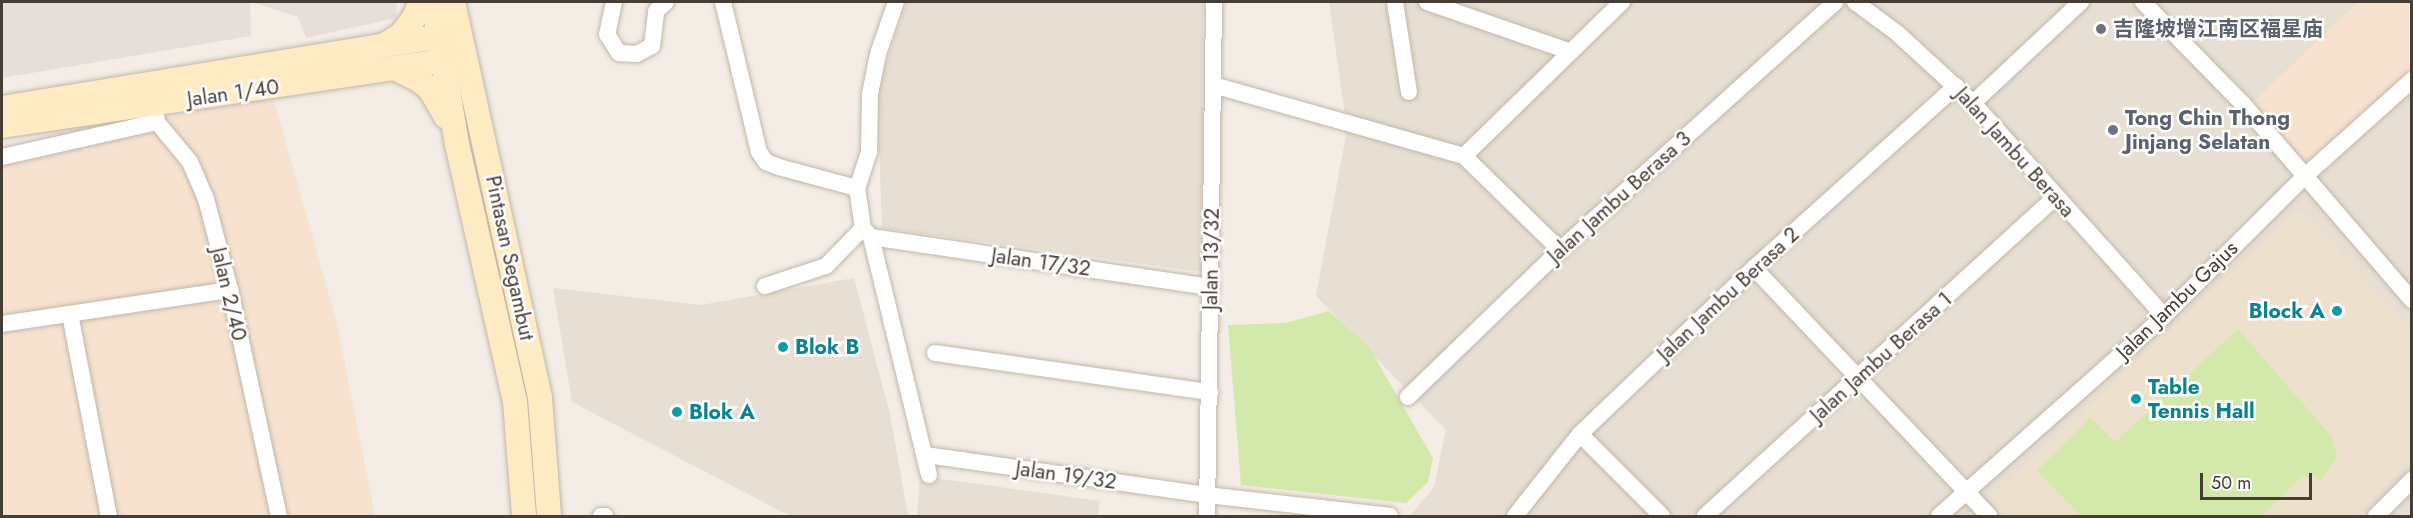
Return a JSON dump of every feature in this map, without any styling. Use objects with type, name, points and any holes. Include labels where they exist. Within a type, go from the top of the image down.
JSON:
[{"type":"main road","points":[[384,46],[401,35],[414,18],[421,2]]},
{"type":"main road","name":"Pintasan Segambut","points":[[433,2],[448,34],[452,59],[457,144],[515,401],[524,516]]},
{"type":"main road","name":"Pintasan Segambut","points":[[448,34],[453,2]]},
{"type":"main road","name":"Jalan 1/40","points":[[2,108],[153,104],[384,46],[448,34]]},
{"type":"main road","name":"Jalan 1/40","points":[[2,126],[452,59]]},
{"type":"main road","name":"Pintasan Segambut","points":[[452,59],[487,153],[540,398],[549,516]]},
{"type":"main road","points":[[395,68],[420,81],[437,98],[457,144]]},
{"type":"street","points":[[614,2],[607,34],[619,53],[637,54],[652,46],[657,11],[666,2]]},
{"type":"street","points":[[723,2],[759,152],[766,162],[857,188]]},
{"type":"street","points":[[896,2],[878,54],[870,94],[869,152],[857,188],[926,455],[929,475]]},
{"type":"street","name":"Jalan 13/32","points":[[1207,516],[1214,2]]},
{"type":"street","points":[[1395,2],[1409,92]]},
{"type":"street","points":[[1427,2],[1571,52]]},
{"type":"street","points":[[1464,156],[1622,2]]},
{"type":"street","name":"Jalan Jambu Berasa 3","points":[[1407,397],[1560,250],[1835,2]]},
{"type":"street","name":"Jalan Jambu Berasa","points":[[1855,2],[1897,33],[1956,86],[2164,316]]},
{"type":"street","points":[[1973,104],[2080,2]]},
{"type":"street","points":[[2143,2],[2244,105],[2412,300]]},
{"type":"street","name":"Jalan Jambu Gajus","points":[[1939,516],[2164,316],[2305,176],[2412,80]]},
{"type":"street","points":[[1213,85],[1464,156],[1560,250]]},
{"type":"street","name":"Jalan Jambu Berasa 2","points":[[1515,516],[1580,434],[1754,268],[1956,86]]},
{"type":"street","points":[[2,157],[153,104]]},
{"type":"street","name":"Jalan 2/40","points":[[153,104],[190,162],[206,199],[230,290],[279,516]]},
{"type":"street","name":"Jalan Jambu Berasa 1","points":[[1705,516],[2056,197]]},
{"type":"street","points":[[765,286],[826,266],[867,232]]},
{"type":"street","name":"Jalan 17/32","points":[[867,232],[1211,287]]},
{"type":"street","points":[[1754,268],[1989,516]]},
{"type":"street","points":[[2,324],[230,290]]},
{"type":"street","points":[[70,314],[109,516]]},
{"type":"street","points":[[935,353],[1210,392]]},
{"type":"street","points":[[1580,434],[1662,516]]},
{"type":"street","name":"Jalan 19/32","points":[[926,455],[1207,495],[1390,516]]},
{"type":"street","points":[[2376,516],[2412,480]]},
{"type":"shaded area","points":[[2,2],[250,2],[251,36],[2,78]]},
{"type":"shaded area","points":[[252,2],[397,2],[396,18],[306,38],[298,17]]},
{"type":"shaded area","points":[[907,2],[1203,2],[1201,272],[882,228],[877,90]]},
{"type":"shaded area","points":[[1329,2],[2411,2],[2411,516],[1410,516],[1434,487],[1446,430],[1316,296],[1347,130]]},
{"type":"shaded area","points":[[2358,2],[2411,2],[2411,73],[2306,169],[2251,104]]},
{"type":"shaded area","points":[[273,97],[337,323],[375,516],[2,516],[2,148]]},
{"type":"shaded area","points":[[2300,209],[2411,329],[2411,458],[2354,516],[2004,516],[1988,500]]},
{"type":"shaded area","points":[[854,278],[890,414],[908,516],[790,516],[572,402],[553,288],[701,305]]},
{"type":"shaded area","points":[[920,476],[1100,501],[1098,516],[917,516]]},
{"type":"green space","points":[[1329,311],[1369,347],[1433,458],[1428,482],[1406,503],[1241,485],[1228,325],[1285,323]]},
{"type":"green space","points":[[2238,329],[2332,437],[2337,457],[2320,481],[2314,474],[2310,479],[2303,475],[2262,516],[2081,516],[2037,471],[2090,417],[2115,442]]},
{"type":"place","name":"吉隆坡增江南区福星庙","points":[[2101,29]]},
{"type":"place","name":"Tong Chin Thong Jinjang Selatan","points":[[2113,130]]},
{"type":"place","name":"Block A","points":[[2337,311]]},
{"type":"place","name":"Blok B","points":[[783,347]]},
{"type":"place","name":"Table Tennis Hall","points":[[2136,399]]},
{"type":"place","name":"Blok A","points":[[677,412]]}]
